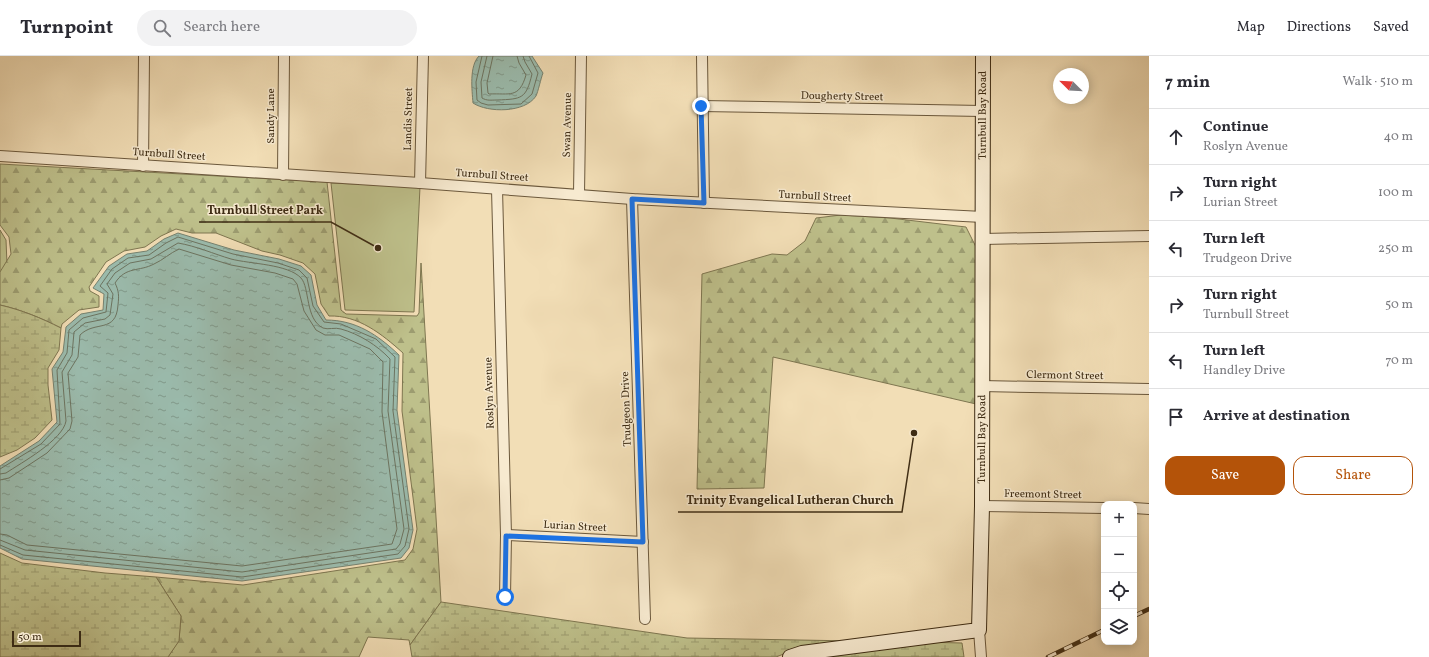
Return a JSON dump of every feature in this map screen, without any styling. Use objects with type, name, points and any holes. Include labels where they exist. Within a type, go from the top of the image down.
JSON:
[{"type":"street","points":[[143,166],[144,56]]},
{"type":"street","name":"Sandy Lane","points":[[283,175],[284,56]]},
{"type":"street","name":"Landis Street","points":[[420,183],[422,56]]},
{"type":"street","name":"Swan Avenue","points":[[579,194],[581,56]]},
{"type":"street","points":[[702,56],[701,106],[704,203]]},
{"type":"street","name":"Turnbull Bay Road","points":[[979,630],[982,506],[982,56]]},
{"type":"street","name":"Dougherty Street","points":[[701,106],[982,111]]},
{"type":"street","name":"Turnbull Street","points":[[0,156],[420,183],[632,199],[983,217]]},
{"type":"street","name":"Roslyn Avenue","points":[[497,189],[506,536],[505,597]]},
{"type":"street","name":"Trudgeon Drive","points":[[632,199],[645,619]]},
{"type":"street","points":[[983,239],[1149,236]]},
{"type":"street","name":"Clermont Street","points":[[981,386],[1149,389]]},
{"type":"street","name":"Freemont Street","points":[[982,506],[1101,508]]},
{"type":"street","points":[[1137,508],[1149,509]]},
{"type":"street","name":"Lurian Street","points":[[506,536],[643,542]]},
{"type":"street","points":[[790,657],[802,652],[979,630],[981,657]]},
{"type":"green space","points":[[0,164],[327,182],[341,310],[346,314],[417,316],[419,313],[421,263],[441,602],[410,645],[409,640],[368,637],[359,657],[168,657],[179,640],[181,616],[156,577],[243,585],[405,560],[413,549],[417,529],[402,411],[403,353],[387,339],[360,322],[329,316],[321,304],[315,274],[303,263],[280,255],[262,251],[216,233],[192,233],[176,229],[161,236],[145,247],[124,251],[106,262],[89,287],[90,291],[99,296],[99,307],[79,310],[62,324],[61,328],[16,309],[0,305],[0,272],[11,254],[9,237],[0,225]]},
{"type":"green space","points":[[331,183],[420,187],[414,312],[345,310]]},
{"type":"green space","points":[[841,215],[890,218],[966,227],[976,247],[976,404],[773,357],[764,488],[697,489],[702,274],[772,254],[787,255],[805,241],[816,218]]},
{"type":"green space","points":[[0,230],[6,240],[7,264],[0,275]]},
{"type":"green space","points":[[0,305],[16,309],[61,328],[59,350],[48,368],[48,385],[52,420],[35,438],[17,450],[0,457]]},
{"type":"green space","points":[[0,553],[22,563],[105,573],[156,577],[181,616],[179,641],[168,657],[0,657]]},
{"type":"green space","points":[[441,602],[687,638],[854,641],[799,648],[776,657],[412,657],[410,645]]},
{"type":"green space","points":[[922,642],[962,643],[964,657],[805,657]]},
{"type":"water","points":[[479,56],[532,56],[543,73],[536,96],[531,102],[524,106],[506,110],[488,109],[473,103],[472,72]]},
{"type":"water","points":[[178,233],[234,250],[279,259],[301,266],[311,275],[317,305],[326,320],[347,323],[366,330],[383,341],[399,355],[397,410],[413,530],[409,548],[401,558],[242,581],[22,559],[0,548],[0,466],[39,441],[57,422],[52,369],[63,352],[66,327],[81,314],[103,310],[104,294],[93,288],[109,266],[127,254],[147,251],[164,239]]},
{"type":"railway","points":[[1137,615],[1149,609]]},
{"type":"railway","points":[[1048,657],[1101,631]]},
{"type":"place","name":"Turnbull Street Park","points":[[378,248]]},
{"type":"place","name":"Trinity Evangelical Lutheran Church","points":[[914,433]]},
{"type":"route","points":[[505,597],[506,536],[643,542],[632,199],[704,203],[701,106]]}]
